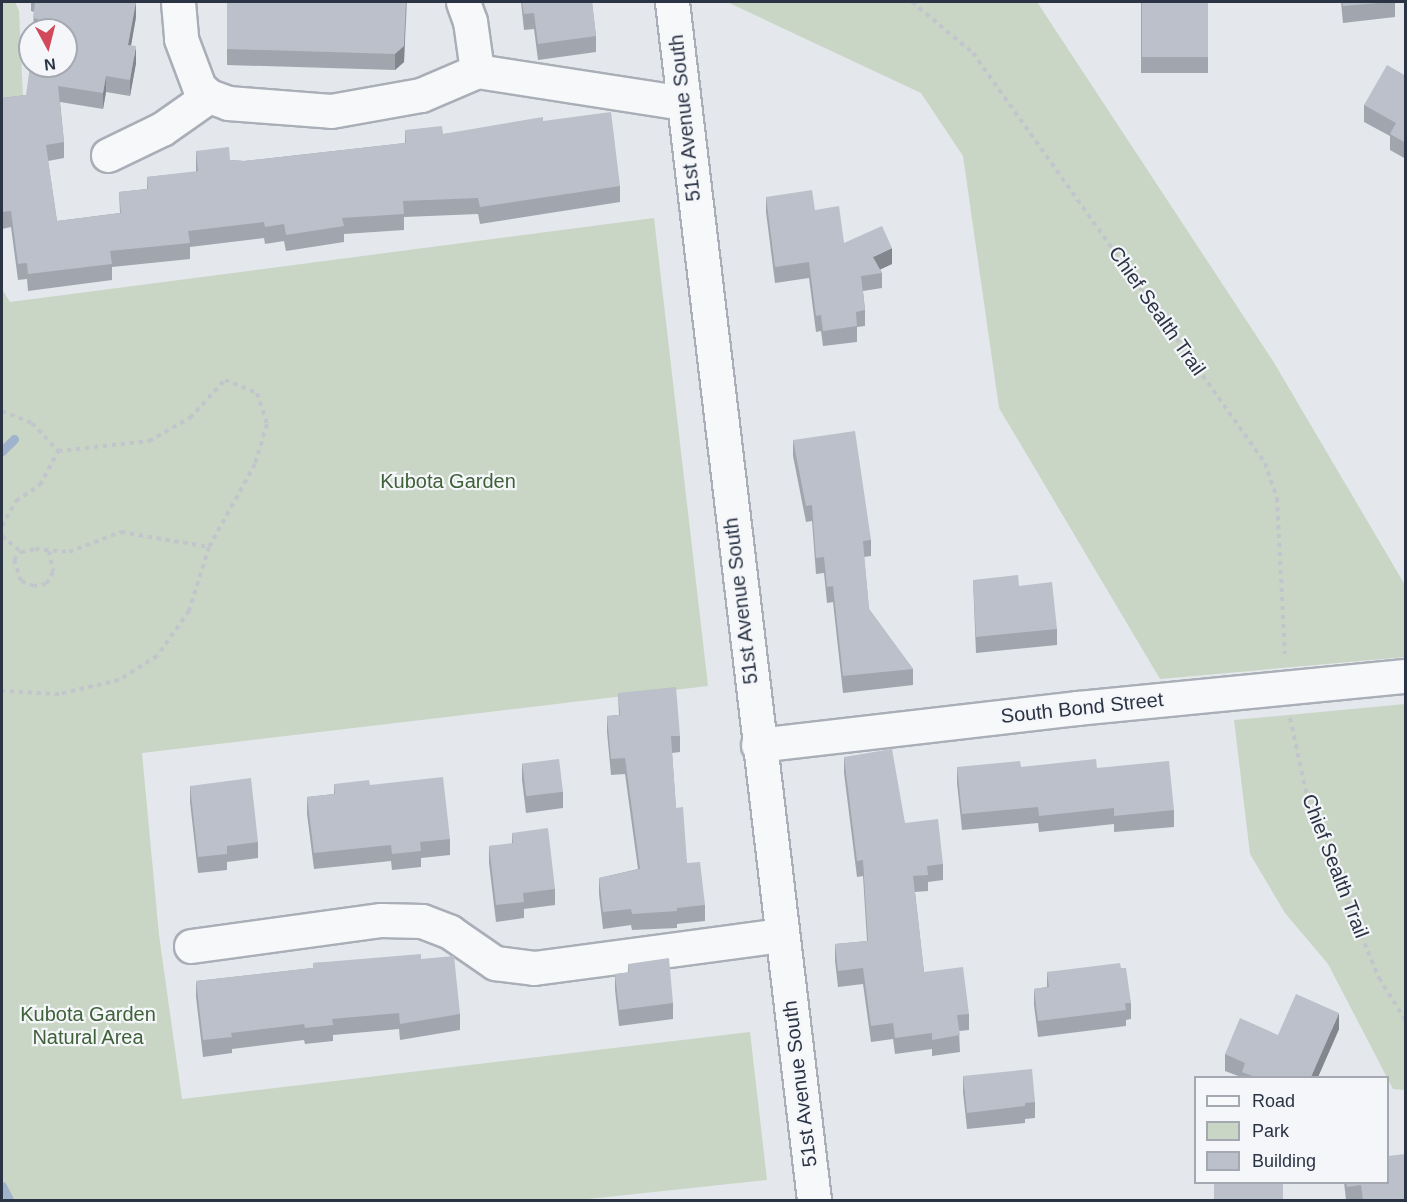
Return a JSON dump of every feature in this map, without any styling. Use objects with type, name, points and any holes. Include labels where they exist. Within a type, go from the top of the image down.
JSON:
[{"type":"street","points":[[178,2],[181,39],[188,65],[199,87],[209,96],[255,108],[331,111],[421,95],[477,71],[683,103]]},
{"type":"street","points":[[463,2],[470,21],[477,71]]},
{"type":"street","name":"51st Avenue South","points":[[672,2],[758,745],[814,1200]]},
{"type":"street","points":[[108,155],[162,129],[209,96]]},
{"type":"street","name":"South Bond Street","points":[[758,745],[1077,708],[1406,676]]},
{"type":"street","points":[[191,946],[381,920],[422,921],[450,932],[495,963],[534,968],[782,935]]},
{"type":"path","name":"Chief Sealth Trail","points":[[912,2],[973,53],[1265,463],[1277,498],[1285,659]]},
{"type":"path","points":[[2,691],[60,694],[119,680],[157,656],[189,611],[208,547],[255,464],[267,424],[257,393],[225,380],[190,418],[148,441],[58,451]]},
{"type":"path","points":[[2,411],[32,423],[58,451]]},
{"type":"path","points":[[2,526],[16,501],[40,485],[58,451]]},
{"type":"path","points":[[2,536],[21,552],[69,552],[121,532],[208,547]]},
{"type":"path","points":[[21,552],[15,560],[15,570],[21,581],[34,586],[46,584],[53,572],[49,551]]},
{"type":"path","name":"Chief Sealth Trail","points":[[1289,713],[1310,810],[1379,978],[1406,1021]]},
{"type":"green space","points":[[2,2],[15,2],[19,18],[18,78],[22,78],[23,97],[2,100]]},
{"type":"green space","points":[[727,2],[1037,2],[1273,361],[1405,585],[1405,657],[1160,679],[999,408],[963,156],[921,93]]},
{"type":"green space","name":"Kubota Garden","points":[[654,218],[708,686],[142,753],[159,935],[182,1099],[750,1032],[767,1180],[579,1200],[2,1200],[2,289],[10,302]]},
{"type":"green space","points":[[1406,704],[1405,1090],[1393,1089],[1389,1076],[1386,1076],[1328,964],[1285,913],[1250,854],[1234,720]]},
{"type":"building","points":[[35,2],[136,2],[128,45],[136,46],[130,80],[106,76],[103,93],[58,86],[64,142],[46,145],[57,221],[121,213],[119,192],[148,189],[147,177],[198,171],[196,151],[229,147],[230,160],[244,161],[406,143],[405,130],[442,126],[443,134],[543,117],[543,121],[611,112],[620,186],[480,207],[478,198],[403,201],[404,214],[342,218],[344,226],[286,235],[284,224],[265,227],[264,222],[188,231],[190,243],[110,251],[112,264],[28,274],[27,263],[18,264],[11,211],[2,212],[2,98],[26,95],[28,78],[78,78],[78,18],[33,18]]},
{"type":"building","points":[[227,2],[406,2],[404,46],[395,54],[227,49]]},
{"type":"building","points":[[522,2],[592,2],[596,36],[538,44],[534,13],[524,14]]},
{"type":"building","points":[[1142,2],[1208,2],[1208,57],[1142,57]]},
{"type":"building","points":[[1342,2],[1391,2],[1343,6]]},
{"type":"building","points":[[1387,65],[1406,76],[1406,143],[1390,134],[1396,123],[1364,105]]},
{"type":"building","points":[[812,190],[815,210],[839,206],[844,243],[882,226],[892,248],[873,257],[882,273],[861,276],[865,310],[856,312],[857,326],[823,331],[821,315],[816,316],[809,262],[775,267],[766,197]]},
{"type":"building","points":[[855,431],[871,540],[863,541],[869,609],[913,669],[843,676],[833,586],[827,587],[824,557],[816,558],[812,505],[806,506],[793,440]]},
{"type":"building","points":[[1018,575],[1019,586],[1052,582],[1057,629],[976,637],[973,580]]},
{"type":"building","points":[[676,687],[680,736],[671,736],[676,808],[683,807],[687,863],[700,862],[705,905],[677,908],[677,911],[632,914],[631,909],[603,912],[599,878],[640,869],[625,758],[611,759],[607,716],[620,715],[618,693]]},
{"type":"building","points":[[892,749],[905,823],[938,819],[943,864],[927,866],[928,875],[913,876],[924,972],[963,967],[969,1014],[957,1015],[960,1035],[932,1040],[932,1033],[895,1038],[893,1023],[871,1026],[863,968],[838,971],[835,944],[868,941],[863,860],[857,861],[844,757]]},
{"type":"building","points":[[559,759],[563,792],[526,796],[522,764]]},
{"type":"building","points":[[1096,759],[1097,768],[1169,761],[1174,810],[1114,816],[1114,808],[1039,816],[1038,807],[962,814],[957,767],[1020,761],[1021,767]]},
{"type":"building","points":[[443,777],[450,839],[420,842],[421,851],[392,854],[391,845],[314,853],[307,797],[335,794],[334,784],[369,780],[370,785]]},
{"type":"building","points":[[251,778],[258,842],[227,846],[227,854],[198,857],[190,786]]},
{"type":"building","points":[[548,828],[555,889],[523,893],[524,902],[496,905],[489,846],[513,843],[512,833]]},
{"type":"building","points":[[421,954],[421,959],[454,956],[460,1014],[400,1024],[399,1013],[332,1019],[333,1025],[305,1028],[304,1024],[231,1033],[232,1037],[203,1040],[196,981],[313,968],[313,963]]},
{"type":"building","points":[[669,958],[673,1003],[619,1010],[615,974],[629,972],[628,964]]},
{"type":"building","points":[[1120,963],[1121,968],[1126,968],[1131,1003],[1125,1003],[1126,1010],[1038,1021],[1034,989],[1049,987],[1047,972]]},
{"type":"building","points":[[1296,994],[1339,1013],[1311,1076],[1252,1076],[1242,1072],[1245,1063],[1225,1054],[1240,1018],[1278,1035]]},
{"type":"building","points":[[1032,1069],[1035,1102],[1025,1103],[1025,1106],[967,1113],[963,1076]]},
{"type":"building","points":[[1406,1154],[1406,1200],[1363,1200],[1361,1185],[1347,1187],[1346,1184],[1389,1184],[1389,1156]]},
{"type":"building","points":[[1214,1184],[1283,1184],[1283,1200],[1214,1200]]},
{"type":"waterway","points":[[2,451],[14,439]]},
{"type":"waterway","points":[[2,1186],[9,1200]]},
{"type":"park label","name":"Kubota Garden Natural Area","points":[[88,1026]]}]
